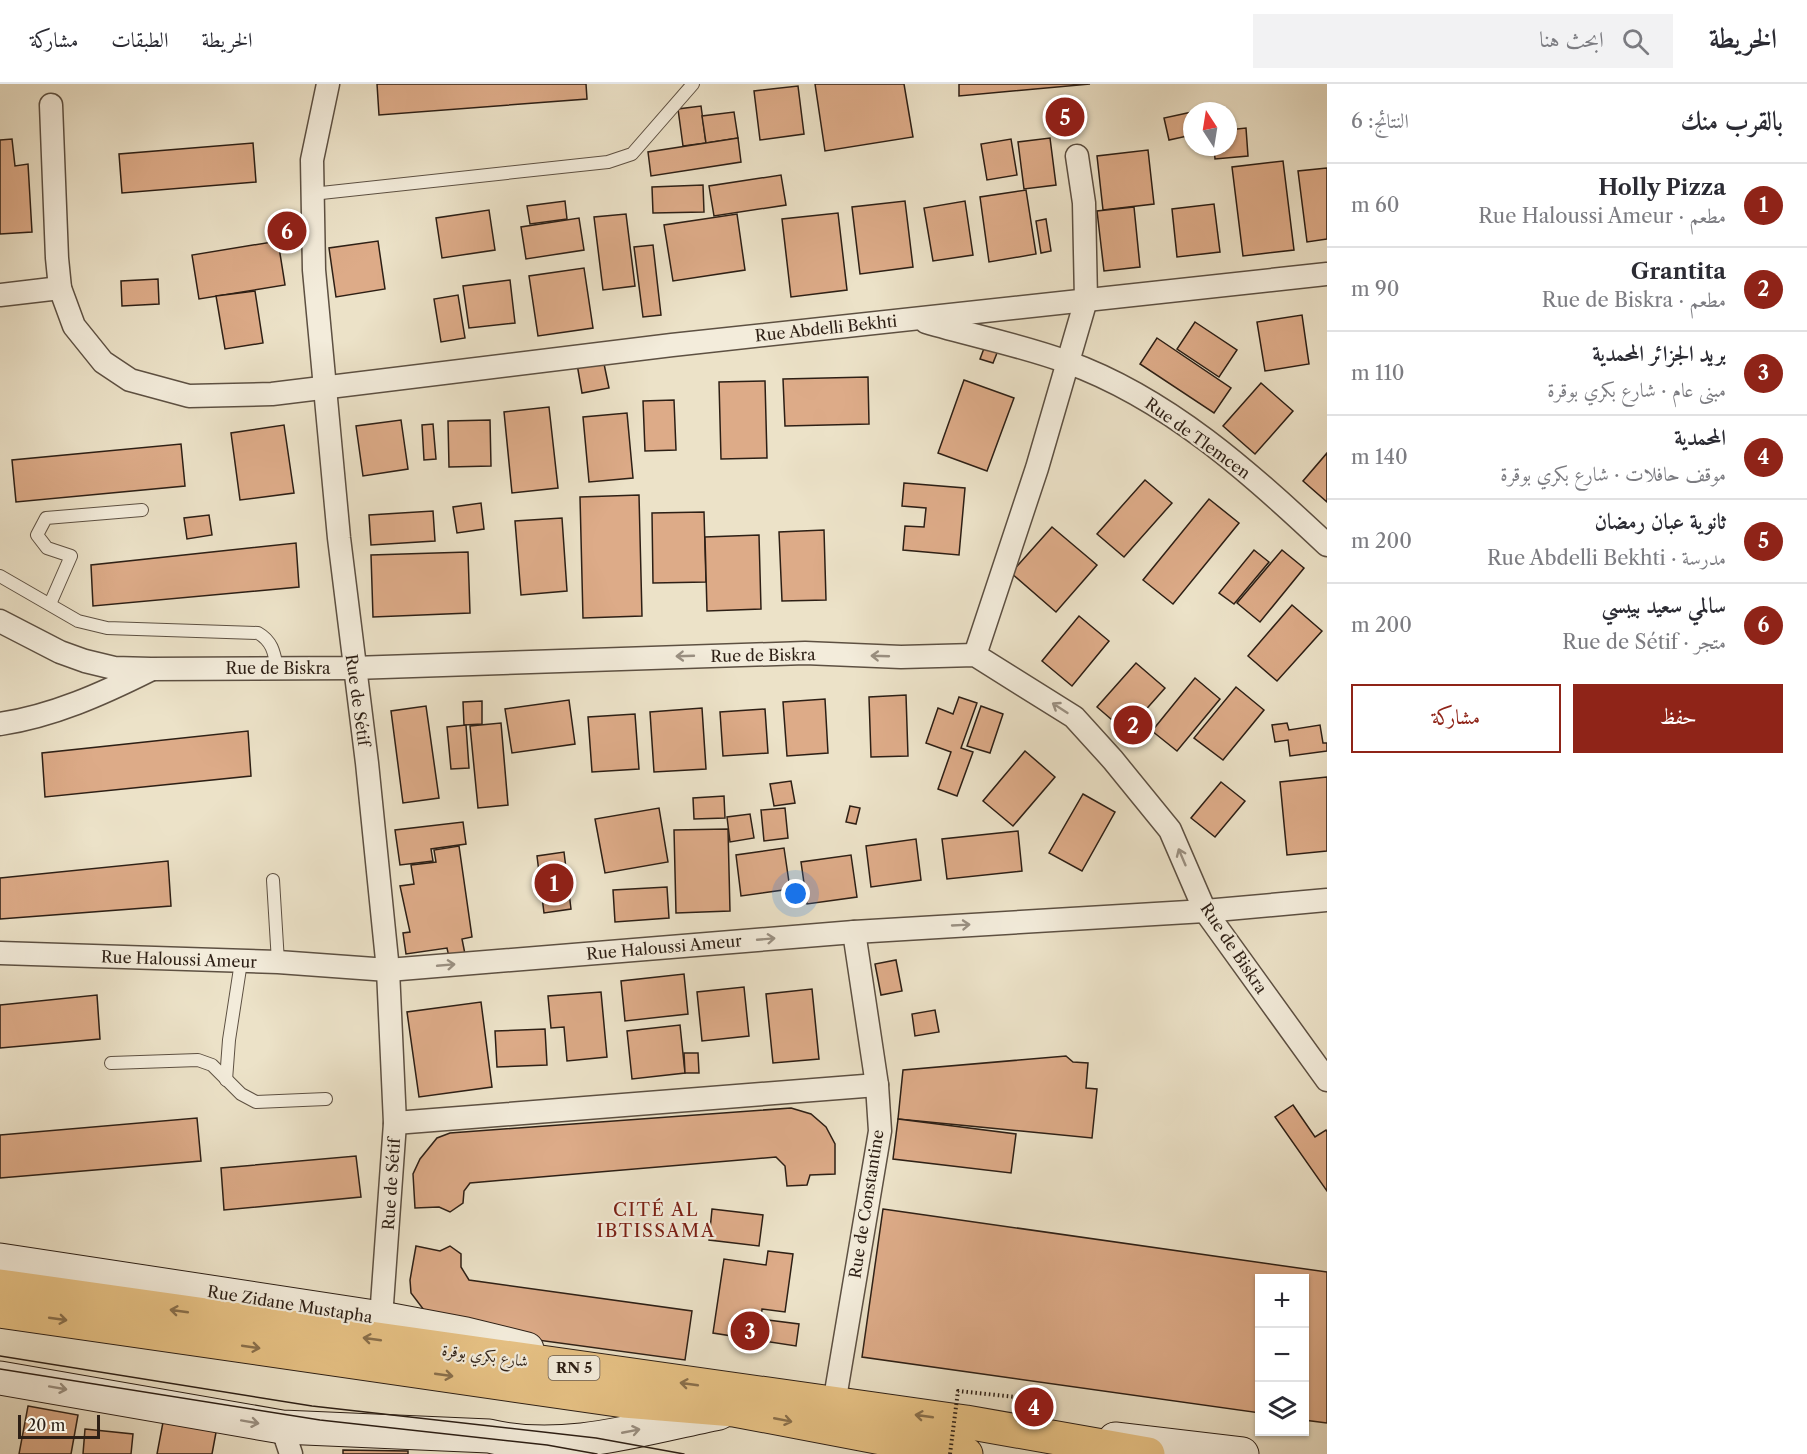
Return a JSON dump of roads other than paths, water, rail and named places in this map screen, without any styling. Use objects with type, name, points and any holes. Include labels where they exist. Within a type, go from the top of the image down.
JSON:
[{"type":"highway","name":"شارع بكري بوقرة","points":[[0,1286],[834,1404],[966,1438]]},
{"type":"highway","name":"شارع بكري بوقرة","points":[[0,1311],[624,1401],[734,1410],[966,1438],[1148,1454]]},
{"type":"street","name":"Rue de Sétif","points":[[328,84],[323,95],[312,160],[314,270],[353,668],[367,763],[388,970],[395,1123],[381,1318]]},
{"type":"street","name":"Rue Abdelli Bekhti","points":[[51,105],[60,288],[74,326],[103,362],[130,380],[189,396],[272,394],[913,318],[1327,274]]},
{"type":"street","points":[[975,655],[1034,480],[1086,300],[1084,203],[1077,156]]},
{"type":"street","points":[[0,295],[60,288]]},
{"type":"street","name":"Rue de Tlemcen","points":[[913,318],[1068,362],[1157,405],[1278,498],[1327,545]]},
{"type":"street","name":"Rue de Biskra","points":[[0,621],[60,652],[114,668],[353,668],[805,653],[901,657],[975,655],[1074,717],[1170,830],[1205,911],[1327,1080]]},
{"type":"street","points":[[0,724],[58,710],[103,693],[151,669]]},
{"type":"street","name":"Rue Haloussi Ameur","points":[[0,953],[278,962],[388,970],[854,932],[1205,911],[1327,900]]},
{"type":"street","name":"Rue de Constantine","points":[[834,1404],[880,1131],[877,1085],[854,932]]},
{"type":"street","points":[[395,1123],[877,1085]]},
{"type":"street","name":"Rue Zidane Mustapha","points":[[0,1260],[381,1318],[511,1343],[576,1368]]},
{"type":"street","points":[[0,1378],[287,1441],[489,1436],[516,1443],[547,1445],[734,1410]]},
{"type":"street","points":[[966,1438],[1242,1454]]},
{"type":"lane","points":[[312,194],[608,162],[632,154],[693,84]]},
{"type":"lane","points":[[50,604],[71,556],[47,548],[37,535],[46,518],[142,510]]},
{"type":"lane","points":[[0,576],[78,621],[107,628],[258,633],[267,638],[272,646],[277,667]]},
{"type":"lane","points":[[273,880],[278,962]]},
{"type":"lane","points":[[226,1080],[229,1040],[241,962]]},
{"type":"lane","points":[[111,1063],[198,1060],[212,1065],[241,1094],[256,1102],[326,1099]]},
{"type":"tram line","points":[[0,1356],[312,1406],[596,1438],[684,1454]]},
{"type":"tram line","points":[[0,1369],[320,1420],[547,1445],[597,1454]]},
{"type":"place","name":"ثانوية عبان رمضان","points":[[1065,117]]},
{"type":"place","name":"سالمي سعيد بيبسي","points":[[287,231]]},
{"type":"place","name":"Grantita","points":[[1133,725]]},
{"type":"place","name":"Holly Pizza","points":[[554,883]]},
{"type":"place","name":"بريد الجزائر المحمدية","points":[[750,1331]]},
{"type":"place","name":"المحمدية","points":[[1034,1407]]},
{"type":"district","name":"CITÉ AL IBTISSAMA","points":[[656,1220]]}]
